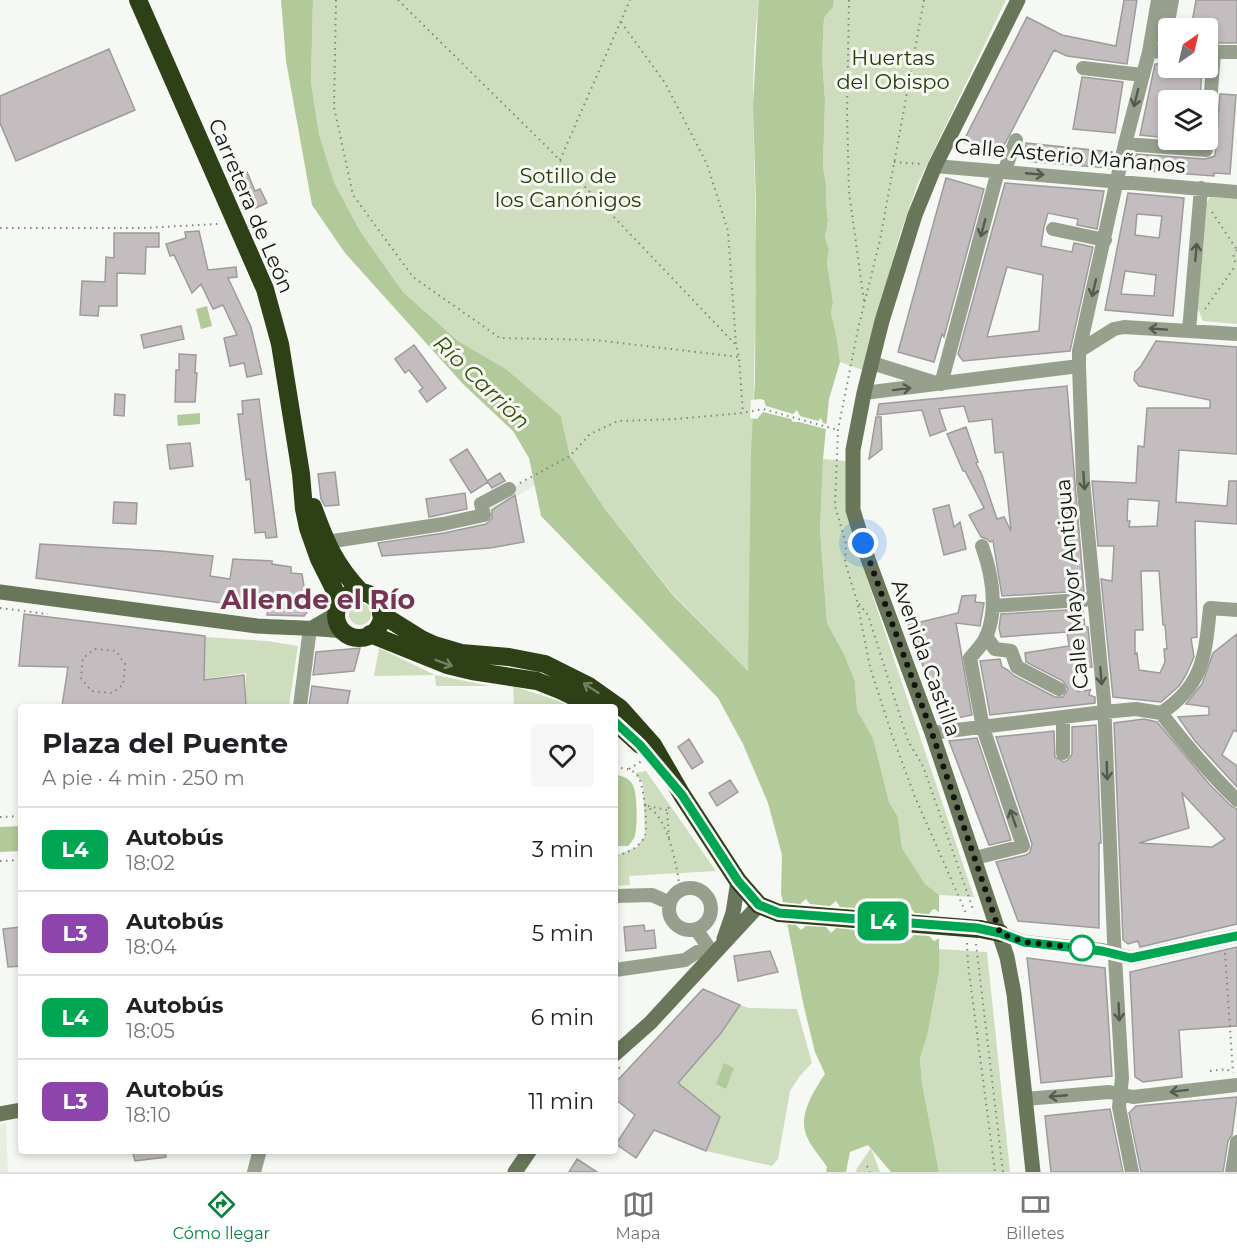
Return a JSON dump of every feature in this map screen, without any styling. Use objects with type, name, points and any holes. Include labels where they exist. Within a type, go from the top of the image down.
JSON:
[{"type":"highway","name":"Carretera de León","points":[[138,0],[265,289],[280,344],[301,474],[304,510],[311,543],[338,607]]},
{"type":"highway","name":"Carretera de León","points":[[301,474],[335,560],[346,576],[363,592]]},
{"type":"highway","points":[[363,592],[376,600],[381,614],[379,626],[370,634],[354,637],[343,631],[336,620],[338,607],[350,594],[363,592]]},
{"type":"highway","points":[[381,614],[434,645],[461,653],[509,657],[545,664],[589,686],[614,704]]},
{"type":"highway","points":[[370,634],[447,665],[537,681],[588,704]]},
{"type":"highway","points":[[618,707],[653,745],[673,804]]},
{"type":"highway","points":[[618,725],[640,745],[673,804],[759,905],[779,913],[1000,933]]},
{"type":"main road","name":"Avenida Castilla","points":[[1018,0],[935,166],[909,236],[882,321],[864,393],[853,450],[853,510],[868,559],[932,733],[1007,957],[1014,994],[1033,1172]]},
{"type":"main road","points":[[0,592],[257,626],[343,631]]},
{"type":"main road","points":[[312,628],[338,607]]},
{"type":"main road","points":[[618,1051],[650,1023],[709,954],[729,926],[738,881]]},
{"type":"main road","points":[[709,954],[759,905]]},
{"type":"main road","points":[[0,1114],[18,1111]]},
{"type":"main road","points":[[515,1172],[527,1154]]},
{"type":"street","name":"Calle Mayor Antigua","points":[[1132,1172],[1119,1107],[1122,1078],[1114,954],[1104,712],[1083,481],[1078,366],[1079,351],[1125,144],[1149,52],[1158,0]]},
{"type":"street","points":[[1169,18],[1172,0]]},
{"type":"street","points":[[1149,52],[1158,52]]},
{"type":"street","points":[[1218,52],[1237,52]]},
{"type":"street","points":[[1083,68],[1142,75]]},
{"type":"street","points":[[941,384],[1001,171],[1016,140]]},
{"type":"street","points":[[1125,144],[1158,146]]},
{"type":"street","name":"Calle Asterio Mañanos","points":[[935,166],[1118,182],[1201,195],[1237,192]]},
{"type":"street","points":[[1189,331],[1201,195]]},
{"type":"street","points":[[1053,230],[1105,240]]},
{"type":"street","points":[[1079,351],[1114,329],[1124,327],[1237,334]]},
{"type":"street","points":[[872,363],[941,384]]},
{"type":"street","points":[[864,393],[1078,366]]},
{"type":"street","points":[[327,542],[484,515],[481,504],[509,489]]},
{"type":"street","points":[[975,858],[1023,846],[983,728],[970,658],[987,636],[993,606],[991,572],[982,546]]},
{"type":"street","points":[[993,606],[1094,599]]},
{"type":"street","points":[[932,733],[1104,712],[1136,710],[1161,713],[1178,702],[1189,690],[1205,654],[1210,608],[1237,610]]},
{"type":"street","points":[[300,704],[312,628]]},
{"type":"street","points":[[987,636],[996,649],[1011,651],[1017,667],[1059,689]]},
{"type":"street","points":[[1161,713],[1200,762],[1237,800]]},
{"type":"street","points":[[1063,718],[1063,753]]},
{"type":"street","points":[[692,888],[709,899],[710,914],[707,920],[692,929],[677,926],[669,910],[673,897],[680,891],[692,888]]},
{"type":"street","points":[[618,896],[652,895],[670,903]]},
{"type":"street","points":[[618,970],[685,960],[709,954],[692,929]]},
{"type":"street","points":[[1000,933],[1024,942],[1102,951],[1131,958],[1230,937]]},
{"type":"street","points":[[1025,1099],[1109,1092],[1133,1097],[1236,1086]]},
{"type":"street","points":[[1232,1172],[1237,1142]]},
{"type":"street","points":[[254,1172],[259,1154]]},
{"type":"path","points":[[336,0],[334,107],[353,195],[413,277],[500,338],[596,340],[740,357]]},
{"type":"path","points":[[398,0],[560,160],[736,345]]},
{"type":"path","points":[[560,160],[630,0]]},
{"type":"path","points":[[849,0],[847,110],[849,192],[864,304]]},
{"type":"path","points":[[852,366],[880,240],[924,0]]},
{"type":"path","points":[[621,22],[664,83],[707,164],[728,231],[743,413]]},
{"type":"path","points":[[894,162],[935,166]]},
{"type":"path","points":[[1190,315],[1200,315],[1236,265],[1233,257],[1237,250],[1201,195]]},
{"type":"path","points":[[0,228],[143,228],[236,223]]},
{"type":"path","points":[[509,489],[570,456],[590,434],[618,421],[743,413],[763,409],[838,430]]},
{"type":"path","points":[[966,913],[915,797],[892,735],[870,667],[857,601],[868,615],[908,741],[923,766],[974,910],[974,931],[1003,1172]]},
{"type":"path","points":[[0,608],[53,614]]},
{"type":"path","points":[[95,649],[105,650],[116,651],[125,664],[123,685],[112,693],[91,691],[81,678],[83,658],[95,649]]},
{"type":"path","points":[[1075,677],[1102,682],[1076,691],[1075,677]]},
{"type":"path","points":[[618,768],[629,769],[637,775],[643,784],[645,805],[645,835],[637,847],[618,855]]},
{"type":"path","points":[[645,805],[673,804],[670,841]]},
{"type":"path","points":[[645,805],[657,814],[670,841],[677,865],[680,891]]},
{"type":"path","points":[[0,817],[18,816]]},
{"type":"path","points":[[0,861],[18,860]]},
{"type":"path","points":[[974,931],[968,964],[995,1172]]},
{"type":"path","points":[[1230,937],[1232,1066]]},
{"type":"path","points":[[867,1166],[870,1172]]},
{"type":"shaded area","points":[[570,456],[579,460],[484,515],[481,504]]},
{"type":"shaded area","points":[[6,1123],[8,1172],[0,1172],[0,1124]]},
{"type":"green space","name":"Sotillo de los Canónigos","points":[[313,0],[759,0],[753,92],[756,245],[749,672],[672,593],[605,509],[570,456],[561,416],[506,369],[458,341],[403,292],[360,231],[334,182],[319,134],[311,82]]},
{"type":"green space","name":"Huertas del Obispo","points":[[834,0],[1006,0],[918,183],[900,234],[863,370],[840,362],[831,313],[833,302],[827,263],[829,249],[825,236],[828,220],[823,167],[825,100],[822,58],[824,18],[833,7]]},
{"type":"green space","points":[[1210,197],[1237,199],[1237,324],[1203,321],[1196,304],[1202,211]]},
{"type":"green space","points":[[823,459],[846,461],[860,558],[974,897],[939,895],[925,884],[902,848],[898,817],[889,802],[873,738],[857,710],[855,681],[844,654],[827,623],[820,530]]},
{"type":"green space","points":[[360,603],[368,606],[371,614],[368,622],[360,625],[352,622],[349,614],[352,606]]},
{"type":"green space","points":[[205,637],[267,641],[298,646],[289,704],[246,704],[246,673],[204,679]]},
{"type":"green space","points":[[379,648],[435,675],[374,676]]},
{"type":"green space","points":[[435,675],[491,686],[436,686]]},
{"type":"green space","points":[[513,686],[565,704],[514,704]]},
{"type":"green space","points":[[646,771],[716,871],[629,876],[630,885],[618,886],[618,855],[637,847],[645,835],[643,784],[635,773]]},
{"type":"green space","points":[[938,949],[987,952],[1010,1172],[939,1172],[922,1083],[920,1057],[928,1032],[939,973]]},
{"type":"green space","points":[[740,1005],[749,1008],[797,1009],[812,1063],[790,1091],[778,1159],[772,1166],[706,1151],[720,1117],[687,1090],[671,1092]]},
{"type":"green space","points":[[871,1148],[880,1172],[856,1172],[857,1168]]},
{"type":"water","name":"Río Carrión","points":[[281,0],[313,0],[311,82],[319,134],[334,182],[360,231],[403,292],[458,341],[506,369],[561,416],[570,456],[605,509],[672,594],[748,671],[751,452],[755,380],[756,204],[753,106],[759,0],[834,0],[833,7],[824,18],[822,58],[825,100],[823,167],[828,220],[825,237],[829,249],[827,263],[833,302],[831,313],[840,362],[829,399],[823,459],[820,530],[827,623],[844,654],[855,681],[857,710],[873,738],[889,802],[898,817],[902,848],[925,884],[939,895],[939,973],[928,1032],[920,1058],[922,1083],[939,1172],[891,1172],[868,1145],[850,1152],[846,1172],[826,1172],[827,1167],[809,1141],[804,1124],[809,1101],[825,1074],[815,1052],[804,1007],[781,893],[782,855],[768,803],[743,744],[718,698],[541,516],[529,458],[513,431],[463,384],[345,253],[312,205],[286,61]]},
{"type":"water","points":[[207,306],[212,326],[201,329],[196,309]]},
{"type":"water","points":[[200,413],[200,424],[178,426],[177,415]]},
{"type":"water","points":[[618,776],[629,780],[635,792],[636,828],[634,838],[628,846],[618,846]]},
{"type":"water","points":[[18,826],[18,851],[0,852],[0,827]]},
{"type":"water","points":[[724,1063],[734,1068],[726,1089],[716,1084]]},
{"type":"pier","points":[[751,400],[764,400],[766,406],[793,414],[797,410],[800,416],[818,421],[821,418],[823,423],[830,425],[829,430],[763,412],[757,419],[750,418]]},
{"type":"pier","points":[[806,899],[810,904],[830,906],[836,901],[840,907],[857,908],[863,904],[866,909],[881,910],[887,906],[890,911],[905,912],[910,908],[915,913],[929,914],[935,909],[942,915],[942,937],[934,941],[929,936],[914,935],[909,940],[904,934],[889,933],[883,937],[878,932],[864,931],[862,935],[859,935],[854,930],[836,928],[831,933],[826,927],[806,926],[801,930],[796,925],[785,924],[782,902],[800,904]]},
{"type":"building","points":[[1124,0],[1137,0],[1127,64],[1067,56],[1054,50],[997,159],[963,142],[1027,17],[1062,35],[1116,46]]},
{"type":"building","points":[[1196,0],[1237,0],[1237,43],[1218,43],[1218,18],[1193,18]]},
{"type":"building","points":[[109,49],[135,110],[16,161],[0,123],[0,96]]},
{"type":"building","points":[[1155,64],[1158,64],[1158,78],[1201,78],[1201,90],[1158,90],[1158,137],[1140,135]]},
{"type":"building","points":[[1082,77],[1123,82],[1115,133],[1073,129]]},
{"type":"building","points":[[1220,94],[1236,95],[1230,174],[1214,173],[1214,176],[1135,170],[1136,154],[1205,159],[1215,156],[1215,150],[1218,150]]},
{"type":"building","points":[[1026,143],[1112,152],[1109,168],[1024,161]]},
{"type":"building","points":[[247,172],[255,191],[260,189],[267,203],[246,212],[232,178]]},
{"type":"building","points":[[946,178],[984,189],[944,337],[942,334],[934,362],[898,352]]},
{"type":"building","points":[[1005,183],[1104,191],[1097,229],[1077,225],[1078,219],[1048,213],[1044,227],[1041,246],[1072,252],[1074,243],[1093,247],[1070,351],[963,361],[958,354]],"holes":[[[1007,267],[1043,275],[1039,331],[987,337]]]},
{"type":"building","points":[[1128,193],[1184,198],[1173,316],[1105,310]],"holes":[[[1137,214],[1162,216],[1159,238],[1135,235]],[[1125,271],[1156,275],[1154,296],[1121,294]]]},
{"type":"building","points":[[199,231],[208,270],[236,267],[237,277],[228,278],[251,327],[262,374],[247,377],[244,363],[230,366],[224,338],[237,335],[223,305],[213,309],[201,284],[192,293],[174,255],[170,256],[166,244],[186,238],[185,232]]},
{"type":"building","points":[[114,233],[159,233],[159,247],[146,247],[145,274],[117,273],[117,306],[99,306],[98,316],[80,315],[82,281],[105,282],[106,257],[114,258]]},
{"type":"building","points":[[181,326],[184,339],[144,348],[141,335]]},
{"type":"building","points":[[1156,341],[1237,347],[1237,454],[1179,450],[1176,502],[1227,506],[1229,481],[1237,481],[1237,524],[1195,521],[1197,637],[1191,638],[1194,657],[1179,686],[1161,702],[1113,697],[1101,579],[1112,581],[1114,546],[1098,546],[1092,481],[1136,483],[1138,446],[1144,447],[1147,408],[1210,408],[1210,400],[1139,386],[1134,380],[1135,372]],"holes":[[[1128,499],[1159,501],[1157,526],[1129,527]],[[1141,571],[1159,571],[1167,649],[1164,649],[1165,662],[1160,673],[1139,670],[1137,653],[1135,654],[1135,630],[1143,630]]]},
{"type":"building","points":[[414,345],[446,388],[427,402],[419,391],[423,388],[409,370],[405,373],[395,359]]},
{"type":"building","points":[[179,354],[196,355],[195,402],[175,402]]},
{"type":"building","points":[[1067,386],[1084,591],[1002,596],[993,541],[990,542],[981,537],[969,515],[984,508],[963,471],[947,434],[966,427],[978,462],[976,463],[997,519],[1004,517],[1011,531],[1003,452],[995,453],[992,419],[969,422],[964,406],[939,409],[946,430],[930,436],[922,410],[877,415],[879,404]]},
{"type":"building","points":[[115,394],[125,395],[124,416],[114,415]]},
{"type":"building","points":[[259,399],[277,537],[266,538],[265,532],[255,533],[250,479],[246,480],[238,414],[243,414],[242,401]]},
{"type":"building","points":[[876,417],[881,417],[882,449],[869,459]]},
{"type":"building","points":[[190,443],[193,466],[170,469],[167,445]]},
{"type":"building","points":[[467,449],[488,482],[471,493],[450,460]]},
{"type":"building","points":[[335,472],[339,505],[325,506],[321,499],[318,474]]},
{"type":"building","points":[[500,473],[505,481],[492,488],[487,481]]},
{"type":"building","points":[[465,493],[467,509],[429,517],[426,499]]},
{"type":"building","points":[[515,495],[524,542],[490,548],[382,556],[378,543],[486,524],[492,518],[492,510]]},
{"type":"building","points":[[114,502],[137,503],[136,524],[113,523]]},
{"type":"building","points":[[949,505],[954,527],[960,522],[966,549],[944,555],[933,509]]},
{"type":"building","points":[[40,544],[213,556],[210,576],[230,579],[233,559],[272,561],[272,564],[291,567],[291,573],[302,574],[308,611],[304,616],[267,615],[268,609],[36,578]]},
{"type":"building","points":[[976,595],[975,602],[984,603],[980,626],[956,623],[972,715],[943,721],[908,625],[958,613],[962,596]]},
{"type":"building","points":[[1083,609],[1085,627],[1088,627],[1092,667],[1074,668],[1077,691],[1090,690],[1089,695],[1095,697],[1095,703],[990,715],[980,661],[1000,659],[1002,667],[1013,675],[1055,697],[1063,697],[1068,689],[1063,681],[1026,662],[1025,653],[1069,646],[1067,632],[1001,637],[999,628],[1001,614]]},
{"type":"building","points":[[24,614],[205,636],[204,680],[244,675],[246,704],[62,704],[68,667],[19,666]]},
{"type":"building","points":[[1237,634],[1237,732],[1234,730],[1222,755],[1237,766],[1237,787],[1195,741],[1178,717],[1209,715],[1209,707],[1186,704],[1202,684],[1213,653]]},
{"type":"building","points":[[360,648],[354,671],[313,675],[316,652]]},
{"type":"building","points":[[312,686],[350,691],[347,704],[309,704]]},
{"type":"building","points":[[1144,719],[1157,722],[1210,785],[1237,809],[1237,924],[1140,947],[1138,941],[1128,944],[1123,940],[1114,723]],"holes":[[[1182,793],[1225,839],[1212,847],[1139,843],[1189,828]]]},
{"type":"building","points":[[1096,725],[1101,843],[1099,843],[1099,928],[1018,921],[996,862],[1026,855],[1030,852],[1032,844],[996,737],[1054,731],[1055,757],[1064,762],[1072,754],[1072,727]]},
{"type":"building","points":[[977,738],[1011,840],[989,845],[949,741]]},
{"type":"building","points":[[689,739],[703,762],[692,769],[678,747]]},
{"type":"building","points":[[730,780],[738,792],[717,806],[709,793]]},
{"type":"building","points":[[644,925],[645,931],[654,930],[656,948],[626,951],[624,927]]},
{"type":"building","points":[[18,927],[18,966],[8,967],[3,929]]},
{"type":"building","points":[[1237,947],[1237,1026],[1179,1030],[1182,1077],[1143,1082],[1135,1077],[1130,972]]},
{"type":"building","points":[[770,951],[778,972],[738,981],[734,956]]},
{"type":"building","points":[[1027,958],[1105,968],[1112,1076],[1041,1083]]},
{"type":"building","points":[[703,989],[740,1005],[721,1033],[678,1083],[720,1117],[706,1151],[654,1130],[636,1158],[618,1145],[618,1141],[635,1115],[618,1101],[618,1080]]},
{"type":"building","points":[[1237,1097],[1232,1135],[1228,1141],[1223,1172],[1141,1172],[1129,1113],[1136,1106]]},
{"type":"building","points":[[1110,1109],[1123,1172],[1051,1172],[1045,1116]]},
{"type":"building","points":[[133,1154],[166,1154],[166,1157],[135,1161]]},
{"type":"building","points":[[577,1159],[597,1172],[569,1172]]},
{"type":"bus line","name":"L4","points":[[618,725],[640,745],[682,795],[738,881],[759,905],[779,913],[977,928],[1024,942],[1102,951],[1131,958],[1237,936]]},
{"type":"district","name":"Allende el Río","points":[[318,600]]},
{"type":"route","points":[[863,543],[932,733],[1000,933],[1024,942],[1082,948]]}]
